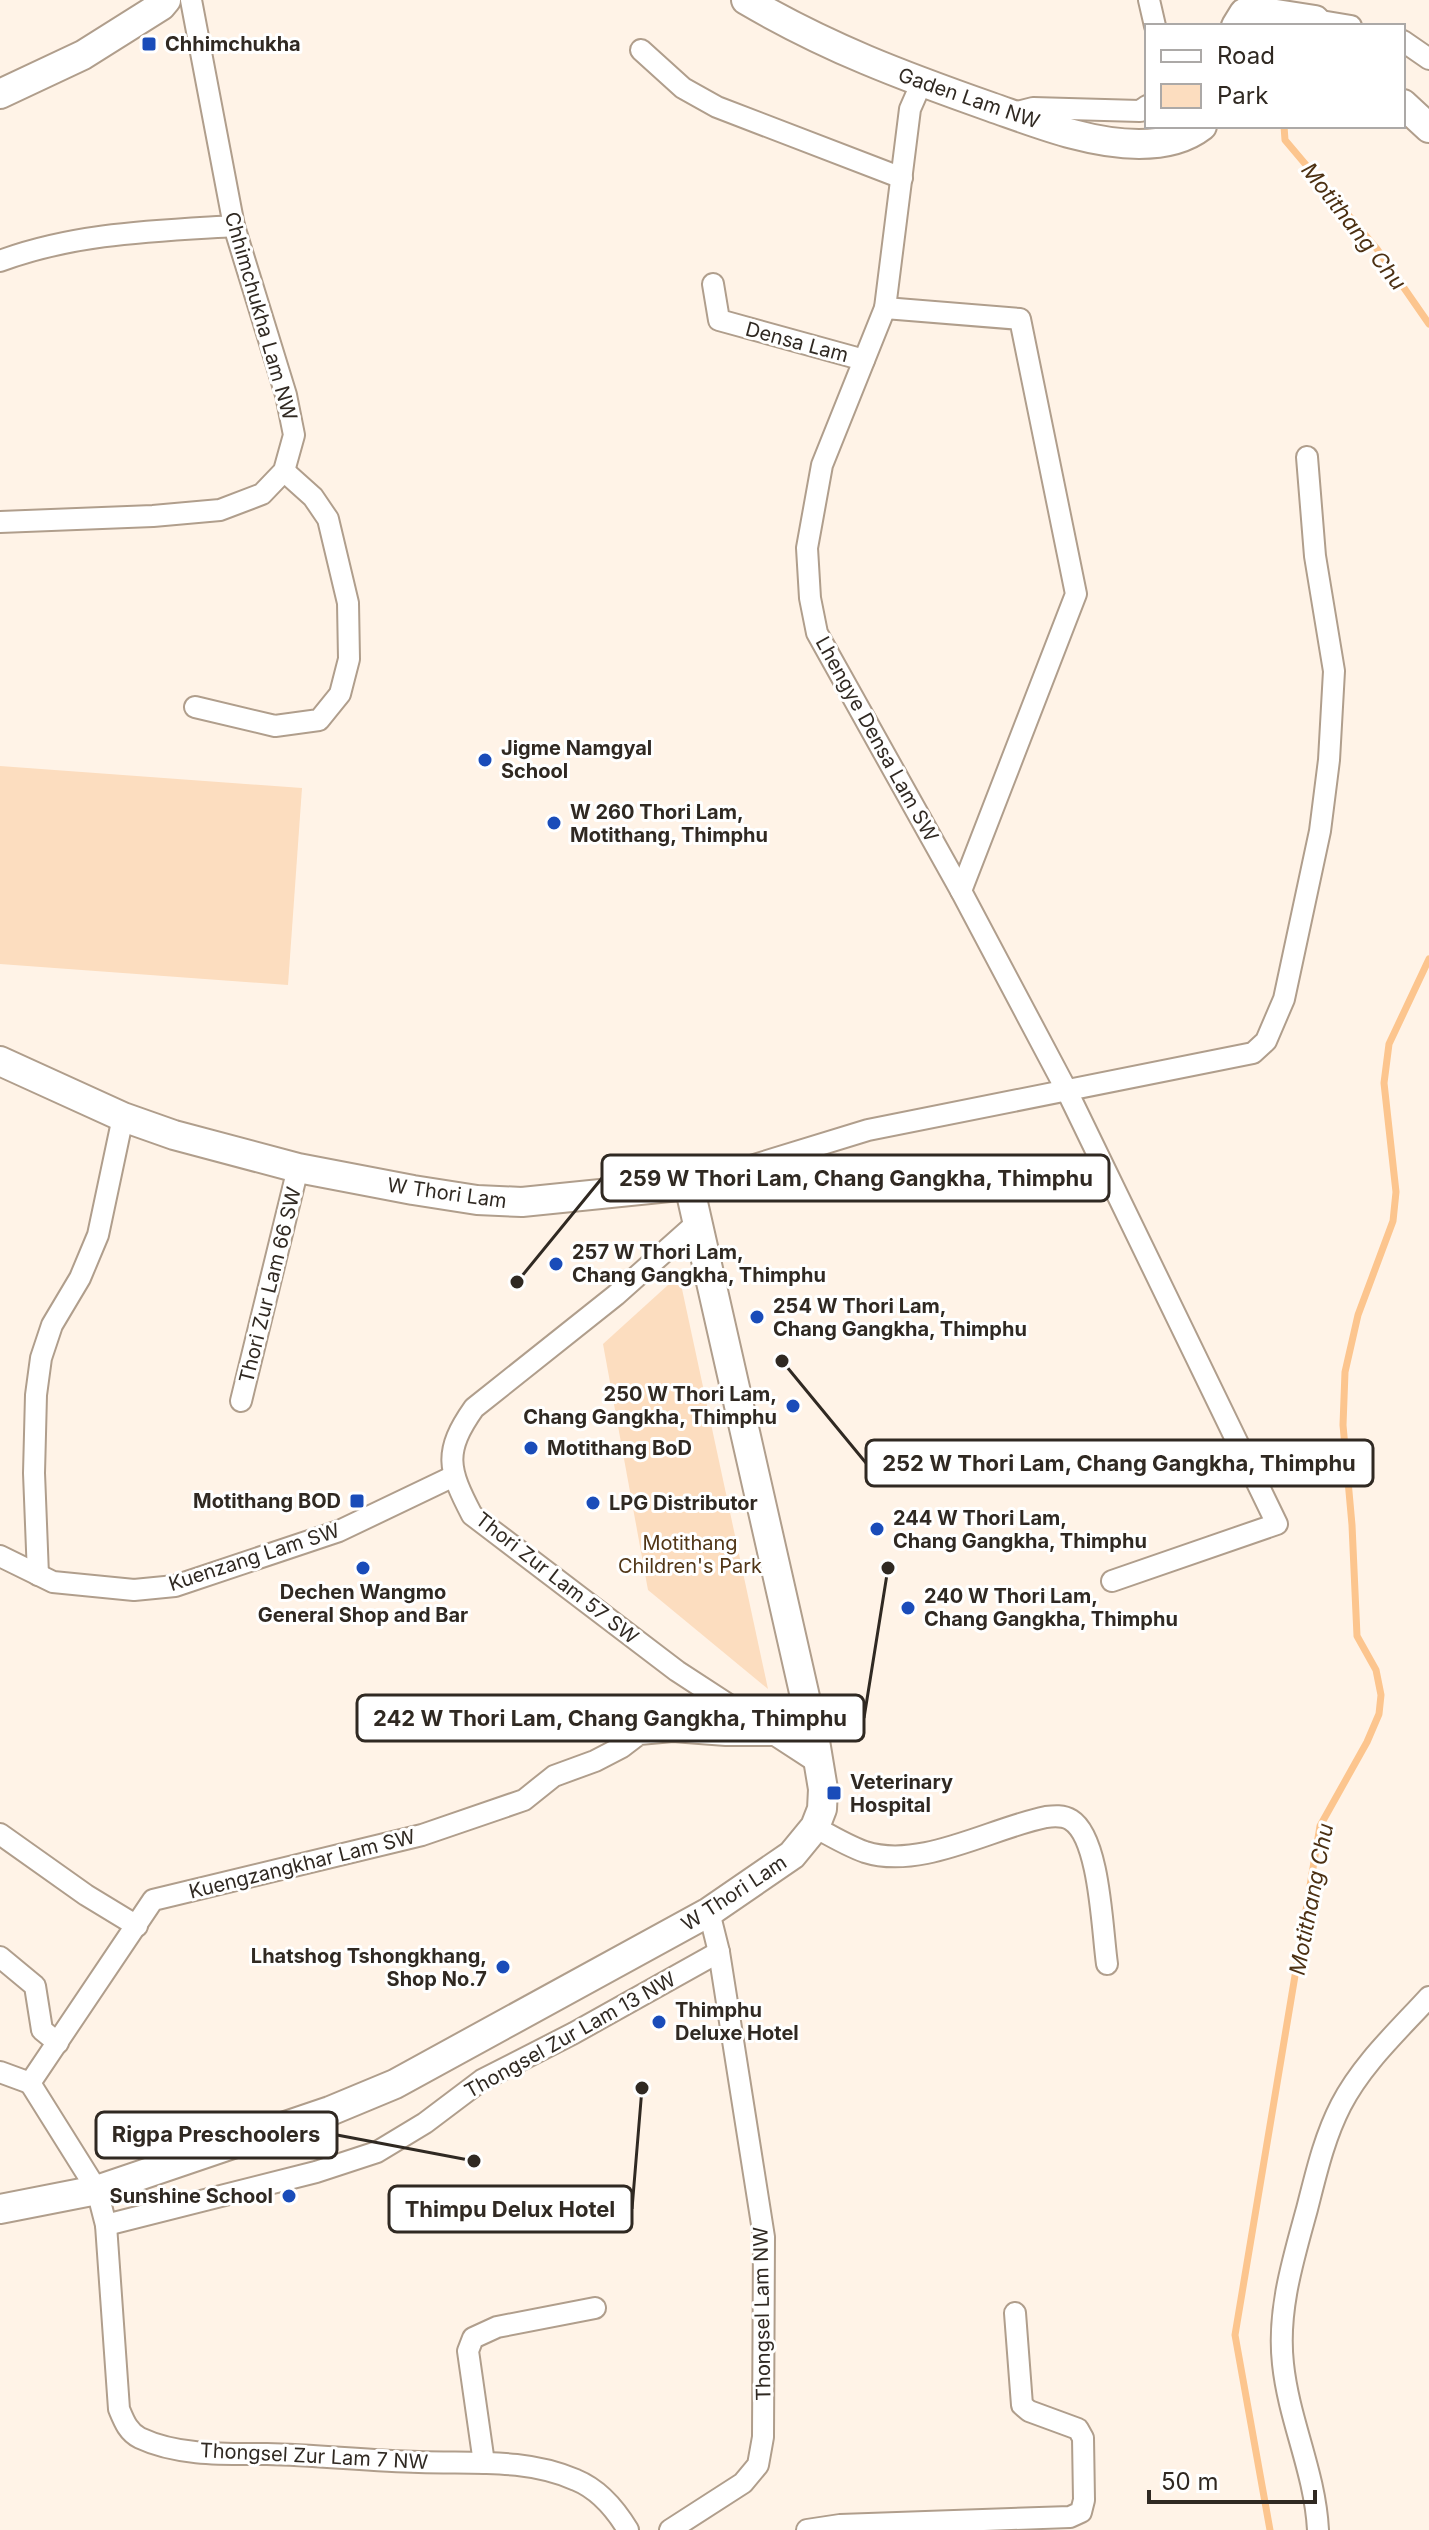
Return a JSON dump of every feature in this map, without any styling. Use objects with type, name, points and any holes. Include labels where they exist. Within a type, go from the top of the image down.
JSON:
[{"type":"main road","points":[[0,94],[83,55],[166,0]]},
{"type":"main road","name":"Gaden Lam NW","points":[[746,0],[821,41],[921,84],[1010,114],[1106,141],[1137,144],[1175,140],[1198,128]]},
{"type":"main road","points":[[1249,13],[1329,24]]},
{"type":"main road","points":[[1405,106],[1429,128]]},
{"type":"main road","name":"W Thori Lam","points":[[0,1061],[123,1117],[209,1146],[298,1168],[451,1196],[507,1202],[689,1185],[821,1765],[823,1789],[822,1809],[815,1827],[792,1855],[709,1912],[395,2084],[330,2111],[97,2190],[0,2209]]},
{"type":"street","name":"Chhimchukha Lam NW","points":[[191,0],[234,226],[289,409],[294,435],[284,471]]},
{"type":"street","points":[[1149,0],[1155,24]]},
{"type":"street","points":[[1405,42],[1429,59]]},
{"type":"street","points":[[641,50],[683,88],[717,107],[902,178]]},
{"type":"street","name":"Lhengye Densa Lam SW","points":[[921,84],[910,109],[885,308],[822,465],[807,548],[810,598],[817,633],[961,891],[1067,1091],[1277,1524],[1112,1581]]},
{"type":"street","points":[[1010,114],[1033,108],[1140,111],[1145,107]]},
{"type":"street","points":[[0,261],[28,250],[86,238],[137,231],[234,226]]},
{"type":"street","name":"Densa Lam","points":[[713,284],[719,320],[864,360]]},
{"type":"street","points":[[885,308],[1020,319],[1076,594],[961,891]]},
{"type":"street","points":[[689,1185],[868,1130],[1253,1053],[1266,1041],[1284,999],[1320,831],[1332,726],[1334,671],[1315,556],[1307,457]]},
{"type":"street","points":[[0,522],[220,510],[262,494],[284,471],[313,497],[328,519],[348,603],[349,659],[340,694],[319,720],[275,726],[195,707]]},
{"type":"street","points":[[38,1575],[34,1473],[36,1395],[41,1358],[52,1325],[80,1278],[98,1235],[123,1117]]},
{"type":"street","name":"Thori Zur Lam 66 SW","points":[[241,1401],[298,1168]]},
{"type":"street","name":"Thori Zur Lam 57 SW","points":[[699,1221],[616,1295],[474,1408],[459,1429],[450,1459],[454,1476],[472,1515],[677,1671],[821,1765]]},
{"type":"street","name":"Kuenzang Lam SW","points":[[0,1556],[53,1582],[134,1590],[175,1586],[339,1531],[454,1476]]},
{"type":"street","name":"Kuengzangkhar Lam SW","points":[[30,2083],[153,1900],[422,1835],[524,1800],[554,1776],[595,1761],[639,1734],[673,1731],[774,1735]]},
{"type":"street","points":[[815,1827],[865,1852],[893,1856],[939,1849],[1046,1817],[1060,1816],[1072,1820],[1088,1840],[1094,1859],[1107,1964]]},
{"type":"street","points":[[0,1834],[86,1895],[137,1926]]},
{"type":"street","name":"Thongsel Lam NW","points":[[670,2530],[743,2483],[758,2465],[763,2437],[764,2237],[719,1952],[709,1912]]},
{"type":"street","name":"Thongsel Zur Lam 13 NW","points":[[106,2225],[302,2176],[377,2152],[425,2123],[482,2080],[719,1952]]},
{"type":"street","points":[[0,1957],[35,1986],[42,2030],[58,2043]]},
{"type":"street","points":[[1318,2530],[1316,2498],[1283,2364],[1283,2313],[1290,2269],[1323,2148],[1341,2104],[1365,2068],[1429,1997]]},
{"type":"street","points":[[0,2072],[30,2083],[97,2190]]},
{"type":"street","name":"Thongsel Zur Lam 7 NW","points":[[97,2190],[106,2225],[119,2409],[126,2426],[138,2437],[156,2444],[212,2453],[520,2464],[547,2469],[579,2481],[599,2493],[628,2530]]},
{"type":"street","points":[[484,2463],[468,2351],[473,2338],[497,2327],[595,2308]]},
{"type":"street","points":[[807,2530],[840,2525],[1070,2517],[1081,2512],[1084,2500],[1083,2438],[1078,2429],[1029,2411],[1022,2405],[1015,2313]]},
{"type":"green space","points":[[0,766],[302,788],[288,985],[0,964]]},
{"type":"green space","name":"Motithang Children's Park","points":[[679,1275],[768,1689],[648,1590],[603,1344]]},
{"type":"waterway","name":"Motithang Chu","points":[[1284,128],[1285,140],[1377,249],[1429,324]]},
{"type":"waterway","name":"Motithang Chu","points":[[1270,2530],[1235,2335],[1320,1826],[1367,1742],[1379,1714],[1381,1695],[1376,1670],[1357,1636],[1343,1425],[1345,1372],[1358,1315],[1393,1221],[1396,1192],[1384,1083],[1389,1044],[1429,959]]},
{"type":"place","name":"Chhimchukha","points":[[149,44]]},
{"type":"place","name":"Jigme Namgyal School","points":[[485,760]]},
{"type":"place","name":"W 260 Thori Lam, Motithang, Thimphu","points":[[554,823]]},
{"type":"place","name":"257 W Thori Lam, Chang Gangkha, Thimphu","points":[[556,1264]]},
{"type":"place","name":"259 W Thori Lam, Chang Gangkha, Thimphu","points":[[517,1282]]},
{"type":"place","name":"254 W Thori Lam, Chang Gangkha, Thimphu","points":[[757,1317]]},
{"type":"place","name":"252 W Thori Lam, Chang Gangkha, Thimphu","points":[[782,1361]]},
{"type":"place","name":"250 W Thori Lam, Chang Gangkha, Thimphu","points":[[793,1406]]},
{"type":"place","name":"Motithang BoD","points":[[531,1448]]},
{"type":"place","name":"Motithang BOD","points":[[357,1501]]},
{"type":"place","name":"LPG Distributor","points":[[593,1503]]},
{"type":"place","name":"244 W Thori Lam, Chang Gangkha, Thimphu","points":[[877,1529]]},
{"type":"place","name":"Dechen Wangmo General Shop and Bar","points":[[363,1568]]},
{"type":"place","name":"242 W Thori Lam, Chang Gangkha, Thimphu","points":[[888,1568]]},
{"type":"place","name":"240 W Thori Lam, Chang Gangkha, Thimphu","points":[[908,1608]]},
{"type":"place","name":"Veterinary Hospital","points":[[834,1793]]},
{"type":"place","name":"Lhatshog Tshongkhang, Shop No.7","points":[[503,1967]]},
{"type":"place","name":"Thimphu Deluxe Hotel","points":[[659,2022]]},
{"type":"place","name":"Thimpu Delux Hotel","points":[[642,2088]]},
{"type":"place","name":"Rigpa Preschoolers","points":[[474,2161]]},
{"type":"place","name":"Sunshine School","points":[[289,2196]]}]
